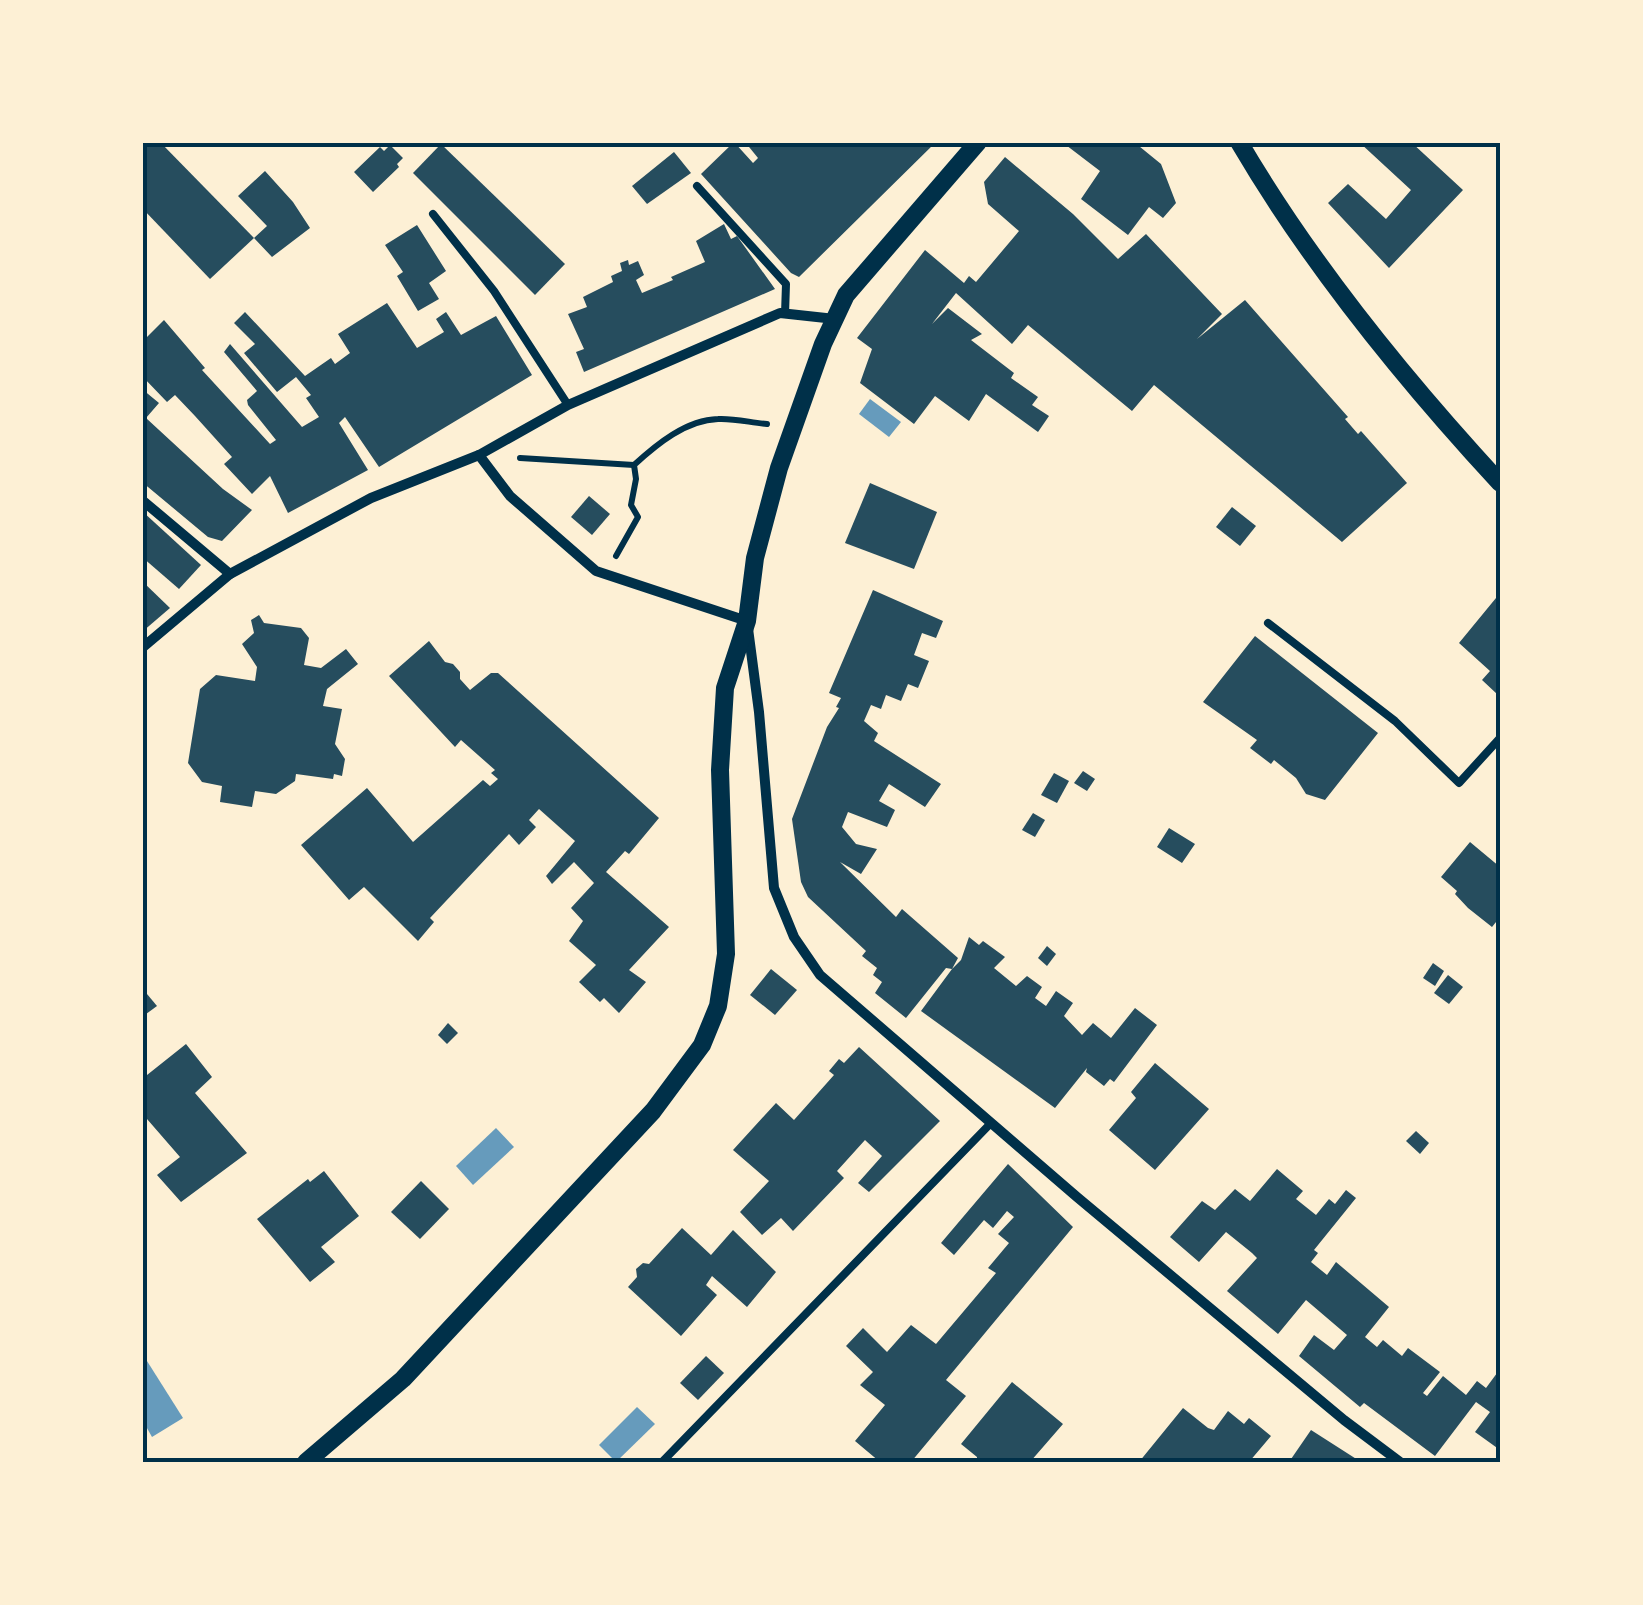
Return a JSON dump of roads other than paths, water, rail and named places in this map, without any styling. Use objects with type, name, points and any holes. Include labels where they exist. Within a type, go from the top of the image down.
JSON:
[{"type":"street","points":[[306,1462],[402,1379],[654,1111],[702,1045],[718,1006],[726,954],[720,770],[725,688],[747,621],[755,558],[794,427],[846,295],[978,142]]},
{"type":"street","points":[[1239,142],[1346,300],[1448,426],[1500,482]]},
{"type":"street","points":[[142,648],[230,574],[370,498],[479,455],[568,406],[785,314],[834,319]]},
{"type":"street","points":[[479,455],[510,496],[596,571],[747,621]]},
{"type":"street","points":[[142,500],[230,574]]},
{"type":"street","points":[[747,621],[774,888],[794,937],[820,975],[1344,1420],[1400,1462]]},
{"type":"lane","points":[[697,186],[786,284],[785,314]]},
{"type":"lane","points":[[433,214],[494,291],[568,406]]},
{"type":"lane","points":[[1268,623],[1395,721],[1459,783],[1500,738]]},
{"type":"lane","points":[[662,1462],[991,1122]]},
{"type":"water","points":[[870,399],[901,422],[889,437],[859,414]]},
{"type":"water","points":[[496,1128],[514,1147],[473,1185],[456,1166]]},
{"type":"water","points":[[147,1361],[183,1418],[152,1437],[143,1421],[143,1364]]},
{"type":"water","points":[[637,1407],[655,1424],[616,1462],[599,1445]]}]
